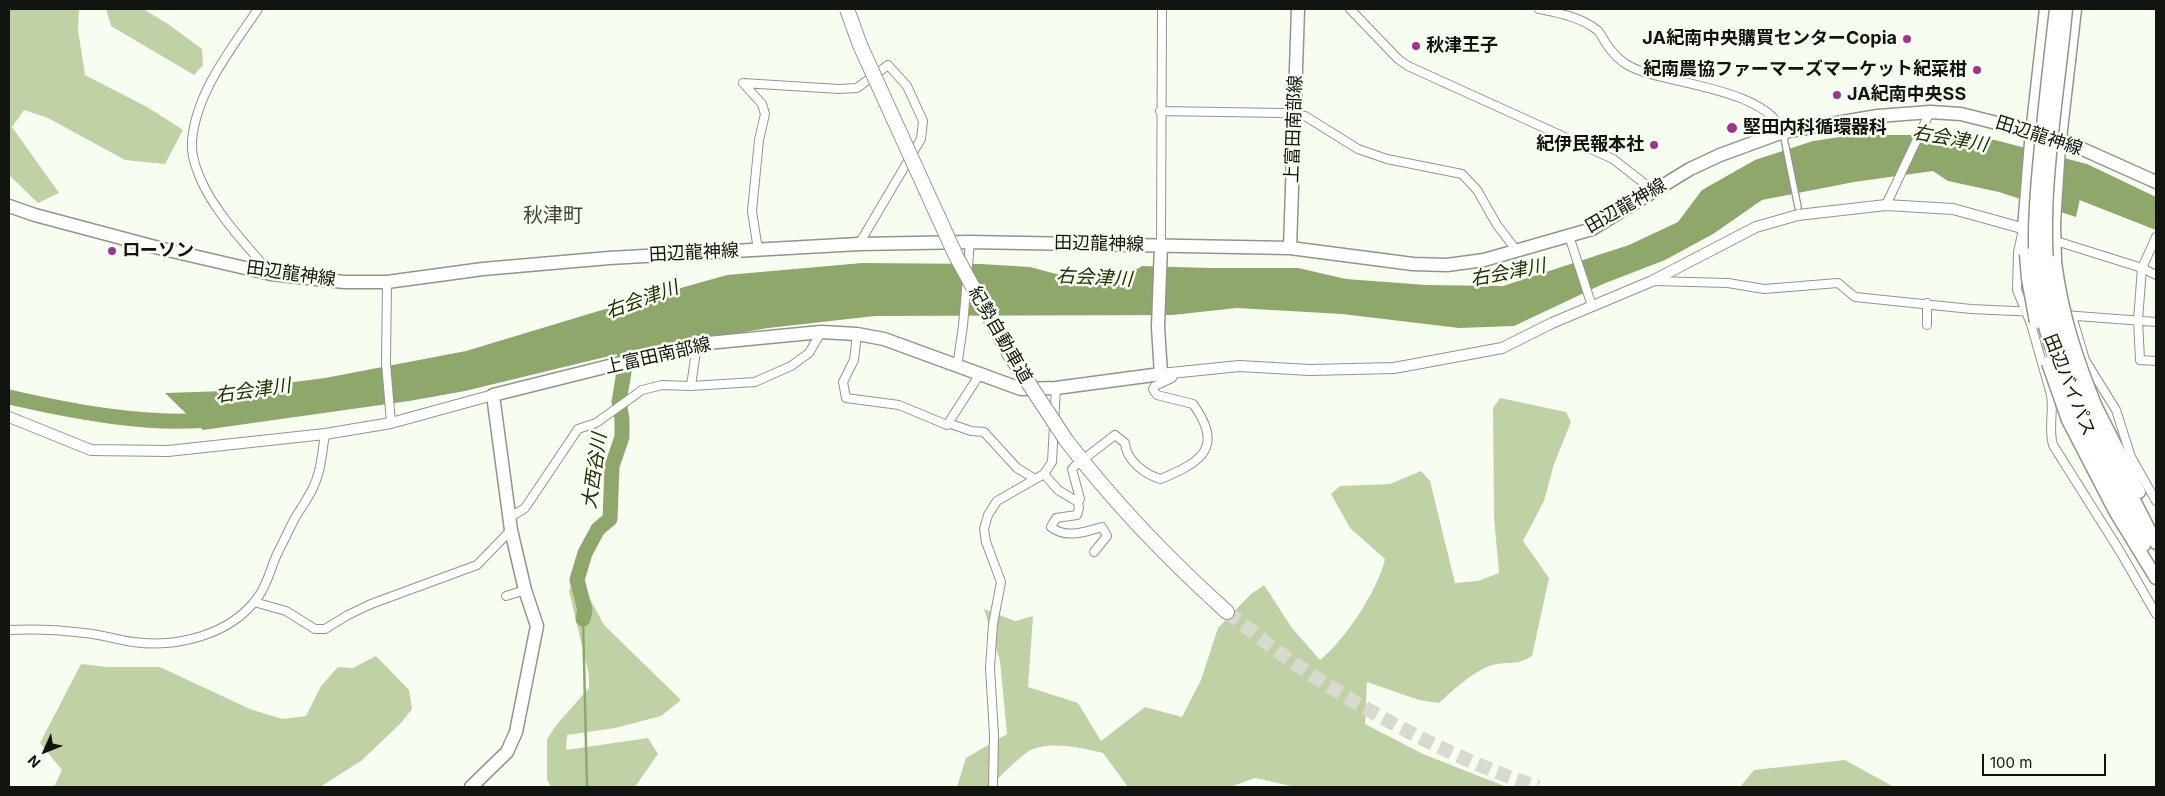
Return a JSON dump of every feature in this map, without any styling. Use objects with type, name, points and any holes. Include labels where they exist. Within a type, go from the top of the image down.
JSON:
[{"type":"highway","name":"紀勢自動車道","points":[[846,9],[860,45],[956,256],[1010,355],[1066,440],[1093,475],[1145,535],[1227,612]]},
{"type":"main road","name":"上富田南部線","points":[[1290,248],[1296,116],[1298,9]]},
{"type":"main road","points":[[2046,9],[2024,228],[2028,279],[2036,322],[2083,413],[2156,527]]},
{"type":"main road","name":"田辺バイパス","points":[[2056,9],[2035,204],[2035,248],[2039,289],[2046,328],[2058,367],[2156,543]]},
{"type":"main road","name":"田辺バイパス","points":[[2066,9],[2046,195],[2046,247],[2049,286],[2056,326],[2083,413],[2156,566]]},
{"type":"main road","points":[[2075,9],[2060,143],[2054,223],[2056,241],[2055,262],[2059,296],[2083,413],[2115,511],[2156,578]]},
{"type":"main road","name":"田辺龍神線","points":[[9,206],[35,215],[159,248],[271,274],[344,282],[387,282],[483,269],[609,258],[859,244],[970,242],[1160,249],[1290,248],[1414,264],[1438,265],[1484,260],[1570,239],[1592,229],[1690,168],[1713,158],[1783,135],[1878,116],[1930,112],[1960,114],[2060,143],[2156,182]]},
{"type":"main road","points":[[1160,249],[1158,327],[1161,374]]},
{"type":"main road","name":"上富田南部線","points":[[493,395],[624,363],[649,354],[697,344],[821,332],[857,334],[884,340],[1021,389],[1056,388],[1161,374]]},
{"type":"main road","points":[[470,787],[507,752],[516,732],[537,626],[524,590],[510,524],[493,395]]},
{"type":"street","points":[[258,9],[210,87],[202,104],[192,142],[194,158],[202,180],[217,208],[271,274]]},
{"type":"street","points":[[1160,249],[1162,9]]},
{"type":"street","points":[[1350,9],[1398,59],[1408,66],[1613,159],[1654,190]]},
{"type":"street","points":[[1539,9],[1580,21],[1598,30],[1623,65],[1650,74],[1721,92],[1758,105],[1772,117],[1783,135],[1798,211]]},
{"type":"street","points":[[758,250],[752,211],[759,140],[765,114],[762,104],[743,83],[839,89],[857,88],[888,64],[908,86],[923,121],[922,139],[859,244]]},
{"type":"street","points":[[1160,110],[1283,113],[1304,116],[1358,149],[1387,159],[1462,174],[1477,190],[1497,226],[1517,251]]},
{"type":"street","points":[[1888,200],[1930,112]]},
{"type":"street","points":[[1161,374],[1239,366],[1310,370],[1394,368],[1502,348],[1592,304],[1652,281],[1756,227],[1798,211],[1888,200],[1953,209],[2024,228],[2056,241],[2143,265],[2156,276]]},
{"type":"street","points":[[2024,228],[2019,242],[2017,290],[2031,324],[2052,395],[2050,435],[2053,445],[2121,553],[2156,614]]},
{"type":"street","points":[[2140,360],[2138,320],[2143,265],[2156,237]]},
{"type":"street","points":[[1570,239],[1592,304]]},
{"type":"street","points":[[957,367],[963,326],[970,242]]},
{"type":"street","points":[[1652,281],[1728,283],[1764,289],[1838,283],[1855,297],[1971,309],[2025,310],[2072,316],[2156,322]]},
{"type":"street","points":[[387,282],[386,363],[391,423]]},
{"type":"street","points":[[1927,303],[1927,325]]},
{"type":"street","points":[[2072,316],[2084,360],[2116,410],[2131,457],[2156,501]]},
{"type":"street","points":[[254,602],[286,611],[315,629],[325,629],[348,614],[371,604],[476,565],[525,508],[578,429],[596,423],[642,390],[662,385],[691,386],[755,382],[791,366],[809,353],[821,332]]},
{"type":"street","points":[[857,334],[854,360],[843,382],[846,398],[899,405],[947,425],[948,423],[971,431],[984,432],[1017,468],[1035,479]]},
{"type":"street","points":[[691,386],[697,344]]},
{"type":"street","points":[[2131,360],[2156,361]]},
{"type":"street","points":[[1089,455],[1115,435],[1125,443],[1126,452],[1142,470],[1153,477],[1161,479],[1196,462],[1206,449],[1208,438],[1207,428],[1201,414],[1193,404],[1157,394],[1153,389],[1155,386],[1172,378],[1175,372]]},
{"type":"street","points":[[948,423],[980,374]]},
{"type":"street","points":[[993,787],[994,735],[990,668],[993,624],[1001,582],[986,542],[984,529],[988,515],[997,501],[1044,474],[1052,462],[1056,388]]},
{"type":"street","points":[[9,417],[91,450],[168,451],[325,434],[391,423],[493,395]]},
{"type":"street","points":[[9,630],[28,629],[85,633],[133,642],[166,644],[197,638],[235,619],[260,594],[291,526],[310,494],[319,472],[325,434]]},
{"type":"street","points":[[1075,466],[1072,469],[1080,499],[1078,502],[1079,508],[1076,515],[1056,518],[1051,527],[1058,532],[1078,534],[1102,527],[1107,536],[1094,552]]},
{"type":"street","points":[[1044,474],[1058,490],[1078,502]]},
{"type":"street","points":[[506,596],[524,590]]},
{"type":"shaded area","points":[[9,9],[79,9],[78,30],[85,75],[147,107],[183,130],[165,164],[125,160],[48,118],[24,110],[12,127],[59,193],[38,203],[9,175]]},
{"type":"shaded area","points":[[106,9],[143,9],[168,24],[202,49],[203,65],[194,75],[111,26]]},
{"type":"shaded area","points":[[1500,398],[1566,412],[1571,422],[1554,464],[1544,501],[1523,541],[1549,578],[1532,656],[1521,661],[1496,664],[1477,672],[1439,703],[1419,700],[1367,682],[1365,724],[1423,754],[1507,787],[1296,787],[1255,778],[1230,787],[1128,787],[1103,753],[1074,747],[1043,746],[1026,753],[989,787],[957,787],[966,758],[1007,734],[1000,661],[984,609],[1015,621],[1033,616],[1028,687],[1078,703],[1101,741],[1145,707],[1182,717],[1201,680],[1218,628],[1251,594],[1264,585],[1292,628],[1320,660],[1330,651],[1350,627],[1368,599],[1385,559],[1350,528],[1331,494],[1340,486],[1390,484],[1421,471],[1430,481],[1455,583],[1478,581],[1499,573],[1494,517],[1493,408]]},
{"type":"shaded area","points":[[576,573],[604,625],[681,700],[661,716],[615,728],[567,735],[566,750],[648,738],[658,754],[635,787],[551,787],[547,779],[547,739],[557,724],[589,688],[589,675],[569,591]]},
{"type":"shaded area","points":[[376,656],[409,690],[412,709],[401,723],[361,761],[320,787],[54,787],[62,770],[40,743],[81,664],[107,667],[160,667],[250,709],[282,719],[306,716],[321,686],[338,667],[353,668]]},
{"type":"shaded area","points":[[1845,760],[1894,787],[1740,787],[1754,770]]},
{"type":"water","points":[[1853,135],[1932,135],[1995,140],[2087,164],[2156,197],[2156,225],[2083,185],[2076,217],[1999,192],[1948,181],[1933,171],[1854,182],[1762,200],[1713,234],[1665,260],[1603,284],[1514,326],[1459,328],[1342,314],[1237,308],[1172,315],[875,316],[768,328],[630,351],[465,391],[409,401],[203,430],[165,393],[225,391],[325,378],[466,351],[727,275],[862,263],[981,264],[1030,267],[1075,279],[1119,280],[1142,266],[1298,268],[1346,279],[1426,285],[1503,286],[1629,245],[1678,222],[1702,190],[1755,160],[1813,141]]},
{"type":"waterway","name":"右会津川","points":[[2062,185],[2156,222]]},
{"type":"waterway","name":"大西谷川","points":[[583,619],[585,610],[577,580],[585,553],[598,529],[610,519],[612,466],[622,437],[622,419],[619,402],[624,372],[625,332]]},
{"type":"waterway","name":"右会津川","points":[[9,397],[84,412],[137,419],[164,421],[213,419]]},
{"type":"waterway","name":"大西谷川","points":[[583,619],[587,787]]},
{"type":"tunnel","points":[[1227,612],[1294,663],[1381,717],[1474,763],[1538,787]]},
{"type":"place","name":"JA紀南中央購買センターCopia","points":[[1907,39]]},
{"type":"place","name":"秋津王子","points":[[1416,46]]},
{"type":"place","name":"紀南農協ファーマーズマーケット紀菜柑","points":[[1977,70]]},
{"type":"place","name":"JA紀南中央SS","points":[[1837,95]]},
{"type":"place","name":"堅田内科循環器科","points":[[1732,128]]},
{"type":"place","name":"紀伊民報本社","points":[[1654,145]]},
{"type":"place","name":"ローソン","points":[[112,251]]},
{"type":"district","name":"秋津町","points":[[553,216]]}]
